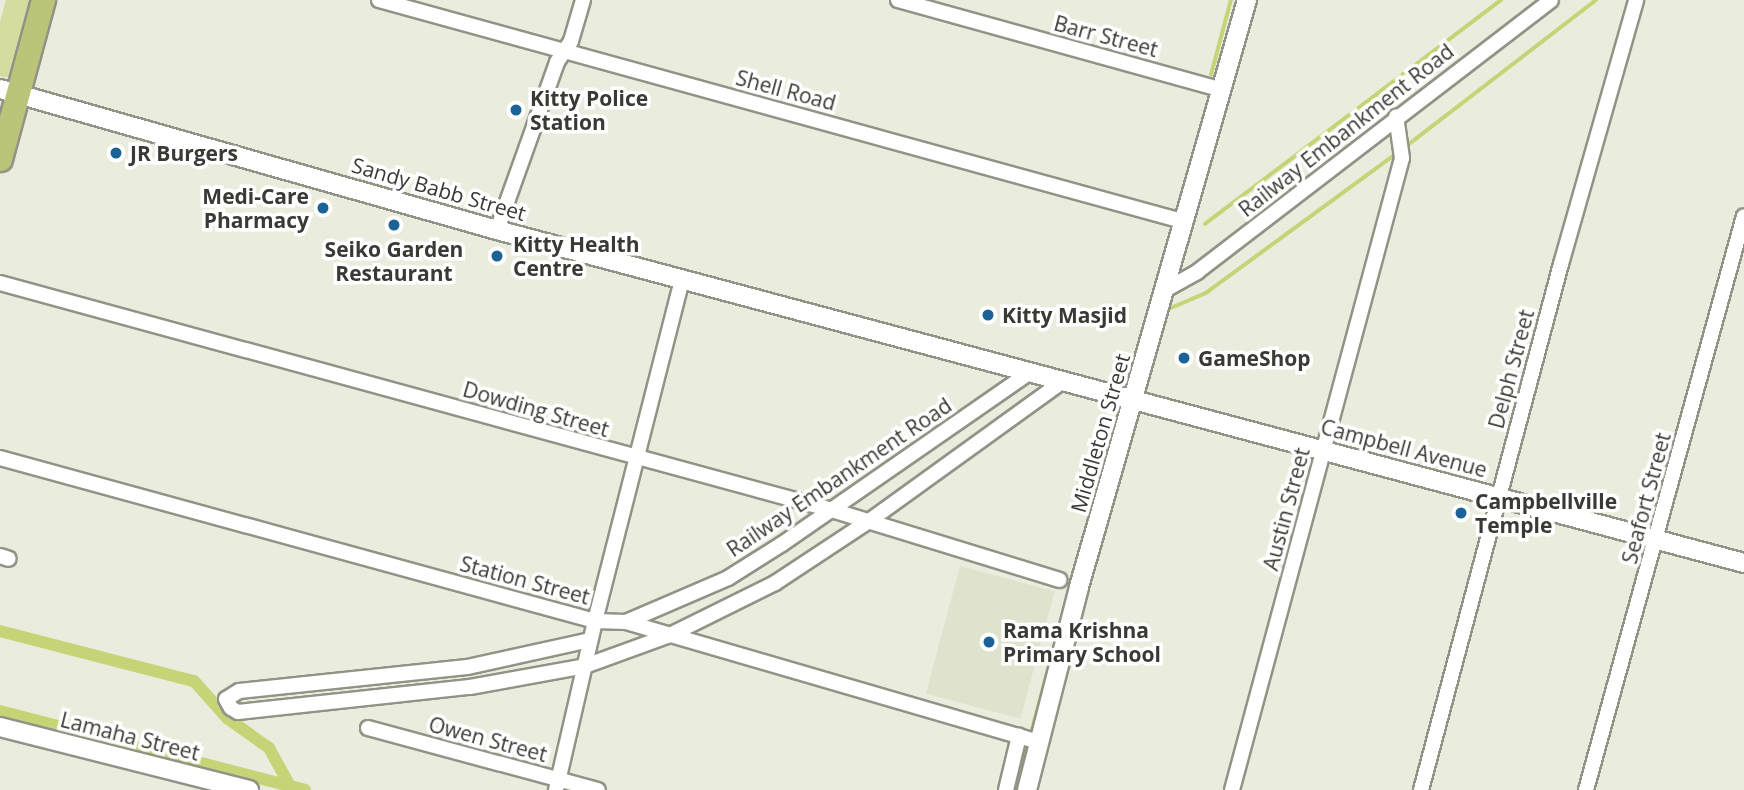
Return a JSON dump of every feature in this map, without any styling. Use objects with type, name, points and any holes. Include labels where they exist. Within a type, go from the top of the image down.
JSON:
[{"type":"main road","points":[[0,159],[9,91],[43,0]]},
{"type":"street","name":"Shell Road","points":[[379,0],[1182,221]]},
{"type":"street","points":[[497,230],[557,62],[571,41],[583,0]]},
{"type":"street","name":"Barr Street","points":[[898,0],[1223,90]]},
{"type":"street","points":[[1223,90],[1247,0]]},
{"type":"street","name":"Railway Embankment Road","points":[[1165,290],[1197,272],[1396,116],[1551,0]]},
{"type":"street","name":"Delph Street","points":[[1421,790],[1561,264],[1636,0]]},
{"type":"street","name":"Middleton Street","points":[[1027,790],[1079,587],[1135,398],[1182,221],[1223,90]]},
{"type":"street","name":"Sandy Babb Street","points":[[9,91],[497,230],[1135,398]]},
{"type":"street","name":"Austin Street","points":[[1232,790],[1402,159],[1396,116]]},
{"type":"street","name":"Seafort Street","points":[[1586,790],[1744,216]]},
{"type":"street","points":[[1173,259],[1197,272]]},
{"type":"street","points":[[558,785],[590,640],[682,280]]},
{"type":"street","name":"Dowding Street","points":[[0,283],[145,320],[635,458],[832,510],[1059,580]]},
{"type":"street","name":"Railway Embankment Road","points":[[626,622],[728,578],[832,510],[1030,372]]},
{"type":"street","points":[[590,640],[467,667],[239,691],[226,699],[231,708],[239,712],[470,687],[586,666],[670,635],[775,583],[869,521],[1063,380]]},
{"type":"street","name":"Campbell Avenue","points":[[1135,398],[1744,563]]},
{"type":"street","name":"Station Street","points":[[0,458],[595,621],[626,622],[1039,742]]},
{"type":"street","points":[[467,667],[470,687]]},
{"type":"street","name":"Lamaha Street","points":[[0,727],[248,790]]},
{"type":"street","name":"Owen Street","points":[[368,728],[558,785],[597,790]]},
{"type":"street","points":[[1006,790],[1019,736]]},
{"type":"shaded area","name":"Rama Krishna Primary School","points":[[960,566],[1055,591],[1020,719],[926,694]]},
{"type":"green space","points":[[6,0],[31,0],[9,78],[0,76],[0,21]]},
{"type":"waterway","points":[[1211,75],[1231,0]]},
{"type":"waterway","points":[[1205,224],[1501,0]]},
{"type":"waterway","points":[[1404,148],[1596,0]]},
{"type":"waterway","points":[[1164,311],[1206,293],[1397,153]]},
{"type":"waterway","points":[[1141,341],[1148,319]]},
{"type":"waterway","points":[[1128,374],[1135,361]]},
{"type":"waterway","points":[[1078,558],[1119,411]]},
{"type":"waterway","points":[[1030,737],[1067,599]]},
{"type":"waterway","points":[[0,631],[194,681],[227,718],[269,748],[290,786]]},
{"type":"waterway","points":[[0,711],[305,790]]},
{"type":"waterway","points":[[1016,790],[1028,745]]},
{"type":"place","name":"Kitty Police Station","points":[[516,110]]},
{"type":"place","name":"JR Burgers","points":[[116,153]]},
{"type":"place","name":"Medi-Care Pharmacy","points":[[323,208]]},
{"type":"place","name":"Seiko Garden Restaurant","points":[[394,225]]},
{"type":"place","name":"Kitty Health Centre","points":[[497,256]]},
{"type":"place","name":"Kitty Masjid","points":[[988,315]]},
{"type":"place","name":"GameShop","points":[[1184,358]]},
{"type":"place","name":"Campbellville Temple","points":[[1461,513]]},
{"type":"place","name":"Rama Krishna Primary School","points":[[989,642]]}]
